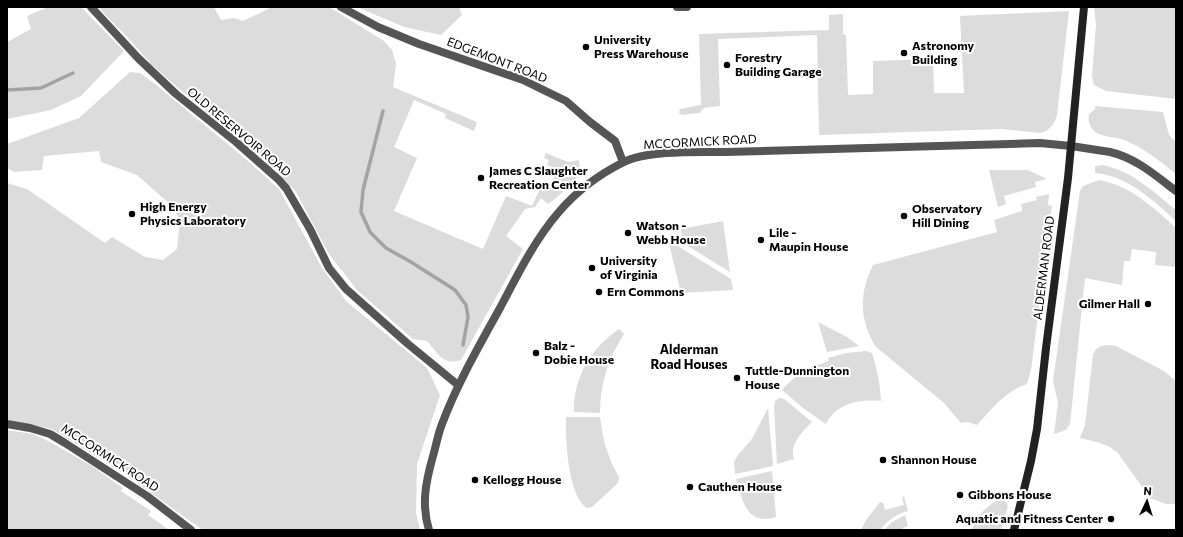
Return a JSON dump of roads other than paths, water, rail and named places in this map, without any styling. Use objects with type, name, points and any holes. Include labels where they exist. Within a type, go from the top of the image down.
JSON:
[{"type":"main road","name":"ALDERMAN ROAD","points":[[1014,530],[1031,461],[1037,429],[1071,146],[1084,7]]},
{"type":"street","name":"OLD RESERVOIR ROAD","points":[[91,7],[138,58],[176,94],[236,142],[279,180],[286,188],[310,229],[329,268],[346,289],[408,344],[458,385]]},
{"type":"street","name":"EDGEMONT ROAD","points":[[341,7],[378,27],[419,44],[523,80],[566,101],[615,141],[623,162]]},
{"type":"street","points":[[678,7],[687,7]]},
{"type":"street","name":"MCCORMICK ROAD","points":[[429,530],[426,521],[424,504],[425,484],[441,426],[458,385],[543,232],[558,213],[579,192],[623,162],[644,155],[694,152],[1040,143],[1071,146],[1111,153],[1126,158],[1148,169],[1176,191]]},
{"type":"street","name":"MCCORMICK ROAD","points":[[7,424],[30,428],[50,434],[80,451],[147,496],[191,530]]},
{"type":"waterway","points":[[7,90],[41,88],[73,73]]},
{"type":"waterway","points":[[383,111],[363,190],[361,212],[370,232],[386,248],[455,290],[466,305],[468,317],[463,345]]},
{"type":"place","name":"University Press Warehouse","points":[[586,47]]},
{"type":"place","name":"Astronomy Building","points":[[904,53]]},
{"type":"place","name":"Forestry Building Garage","points":[[727,65]]},
{"type":"place","name":"James C Slaughter Recreation Center","points":[[481,178]]},
{"type":"place","name":"High Energy Physics Laboratory","points":[[132,214]]},
{"type":"place","name":"Observatory Hill Dining","points":[[904,216]]},
{"type":"place","name":"Watson - Webb House","points":[[628,233]]},
{"type":"place","name":"Lile - Maupin House","points":[[761,240]]},
{"type":"place","name":"University of Virginia","points":[[592,268]]},
{"type":"place","name":"Ern Commons","points":[[599,292]]},
{"type":"place","name":"Gilmer Hall","points":[[1148,304]]},
{"type":"place","name":"Balz - Dobie House","points":[[536,353]]},
{"type":"place","name":"Tuttle-Dunnington House","points":[[737,378]]},
{"type":"place","name":"Shannon House","points":[[883,460]]},
{"type":"place","name":"Kellogg House","points":[[475,480]]},
{"type":"place","name":"Cauthen House","points":[[690,487]]},
{"type":"place","name":"Gibbons House","points":[[960,495]]},
{"type":"place","name":"Aquatic and Fitness Center","points":[[1111,519]]},
{"type":"district","name":"Alderman Road Houses","points":[[689,356]]}]
